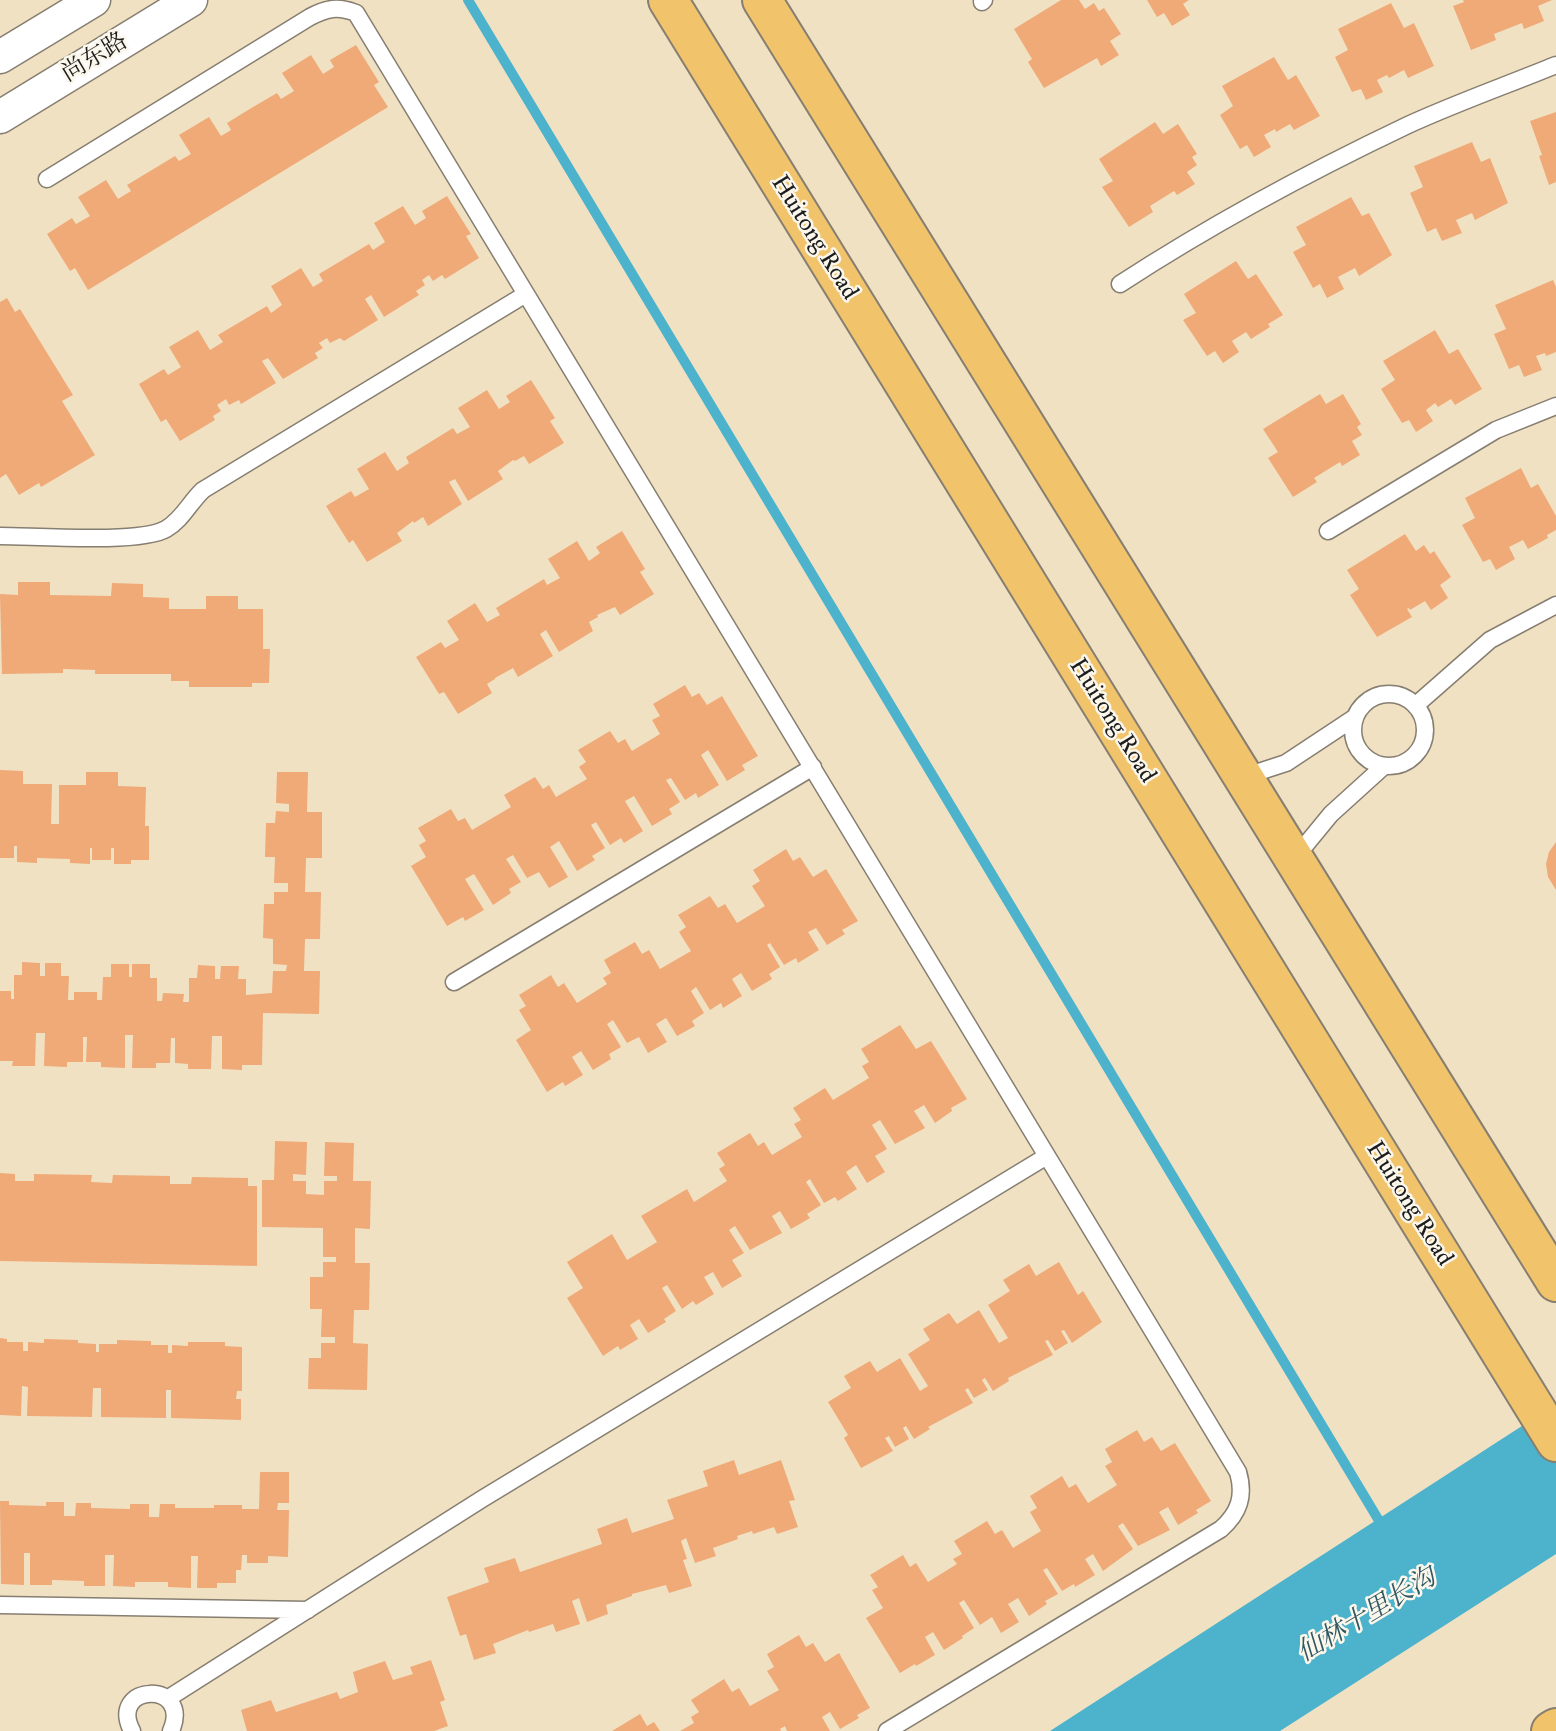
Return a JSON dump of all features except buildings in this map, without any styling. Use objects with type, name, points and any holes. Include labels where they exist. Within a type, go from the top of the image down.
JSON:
[{"type":"main road","name":"Huitong Road","points":[[667,0],[1556,1442]]},
{"type":"main road","points":[[762,0],[1556,1282]]},
{"type":"main road","points":[[1551,1731],[1556,1728]]},
{"type":"street","name":"尚东路","points":[[0,57],[94,0]]},
{"type":"street","name":"尚东路","points":[[0,117],[191,0]]},
{"type":"lane","points":[[47,179],[310,17],[324,10],[338,8],[356,13],[1238,1472],[1242,1483],[1239,1507],[1232,1520],[1221,1530],[887,1731]]},
{"type":"lane","points":[[1120,284],[1172,250],[1303,177],[1411,124],[1556,65]]},
{"type":"lane","points":[[0,536],[139,537],[165,530],[175,523],[189,503],[203,490],[526,294]]},
{"type":"lane","points":[[1328,531],[1496,430],[1556,406]]},
{"type":"lane","points":[[1416,705],[1490,640],[1556,605]]},
{"type":"lane","points":[[1394,693],[1406,697],[1416,705],[1426,728],[1424,741],[1409,761],[1397,766],[1384,766],[1372,762],[1362,754],[1355,744],[1352,731],[1354,718],[1360,707],[1381,694],[1394,693]]},
{"type":"lane","points":[[1243,777],[1286,763],[1354,718]]},
{"type":"lane","points":[[1294,859],[1331,814],[1384,766]]},
{"type":"lane","points":[[454,982],[813,767]]},
{"type":"lane","points":[[167,1699],[482,1499],[1047,1156]]},
{"type":"lane","points":[[0,1605],[308,1610]]},
{"type":"lane","points":[[132,1731],[127,1722],[127,1712],[132,1702],[140,1695],[151,1692],[162,1695],[175,1711],[175,1721],[170,1731]]},
{"type":"water","name":"仙林十里长沟","points":[[1556,1404],[1556,1554],[1280,1731],[1050,1731]]},
{"type":"waterway","points":[[468,0],[1384,1529]]}]
